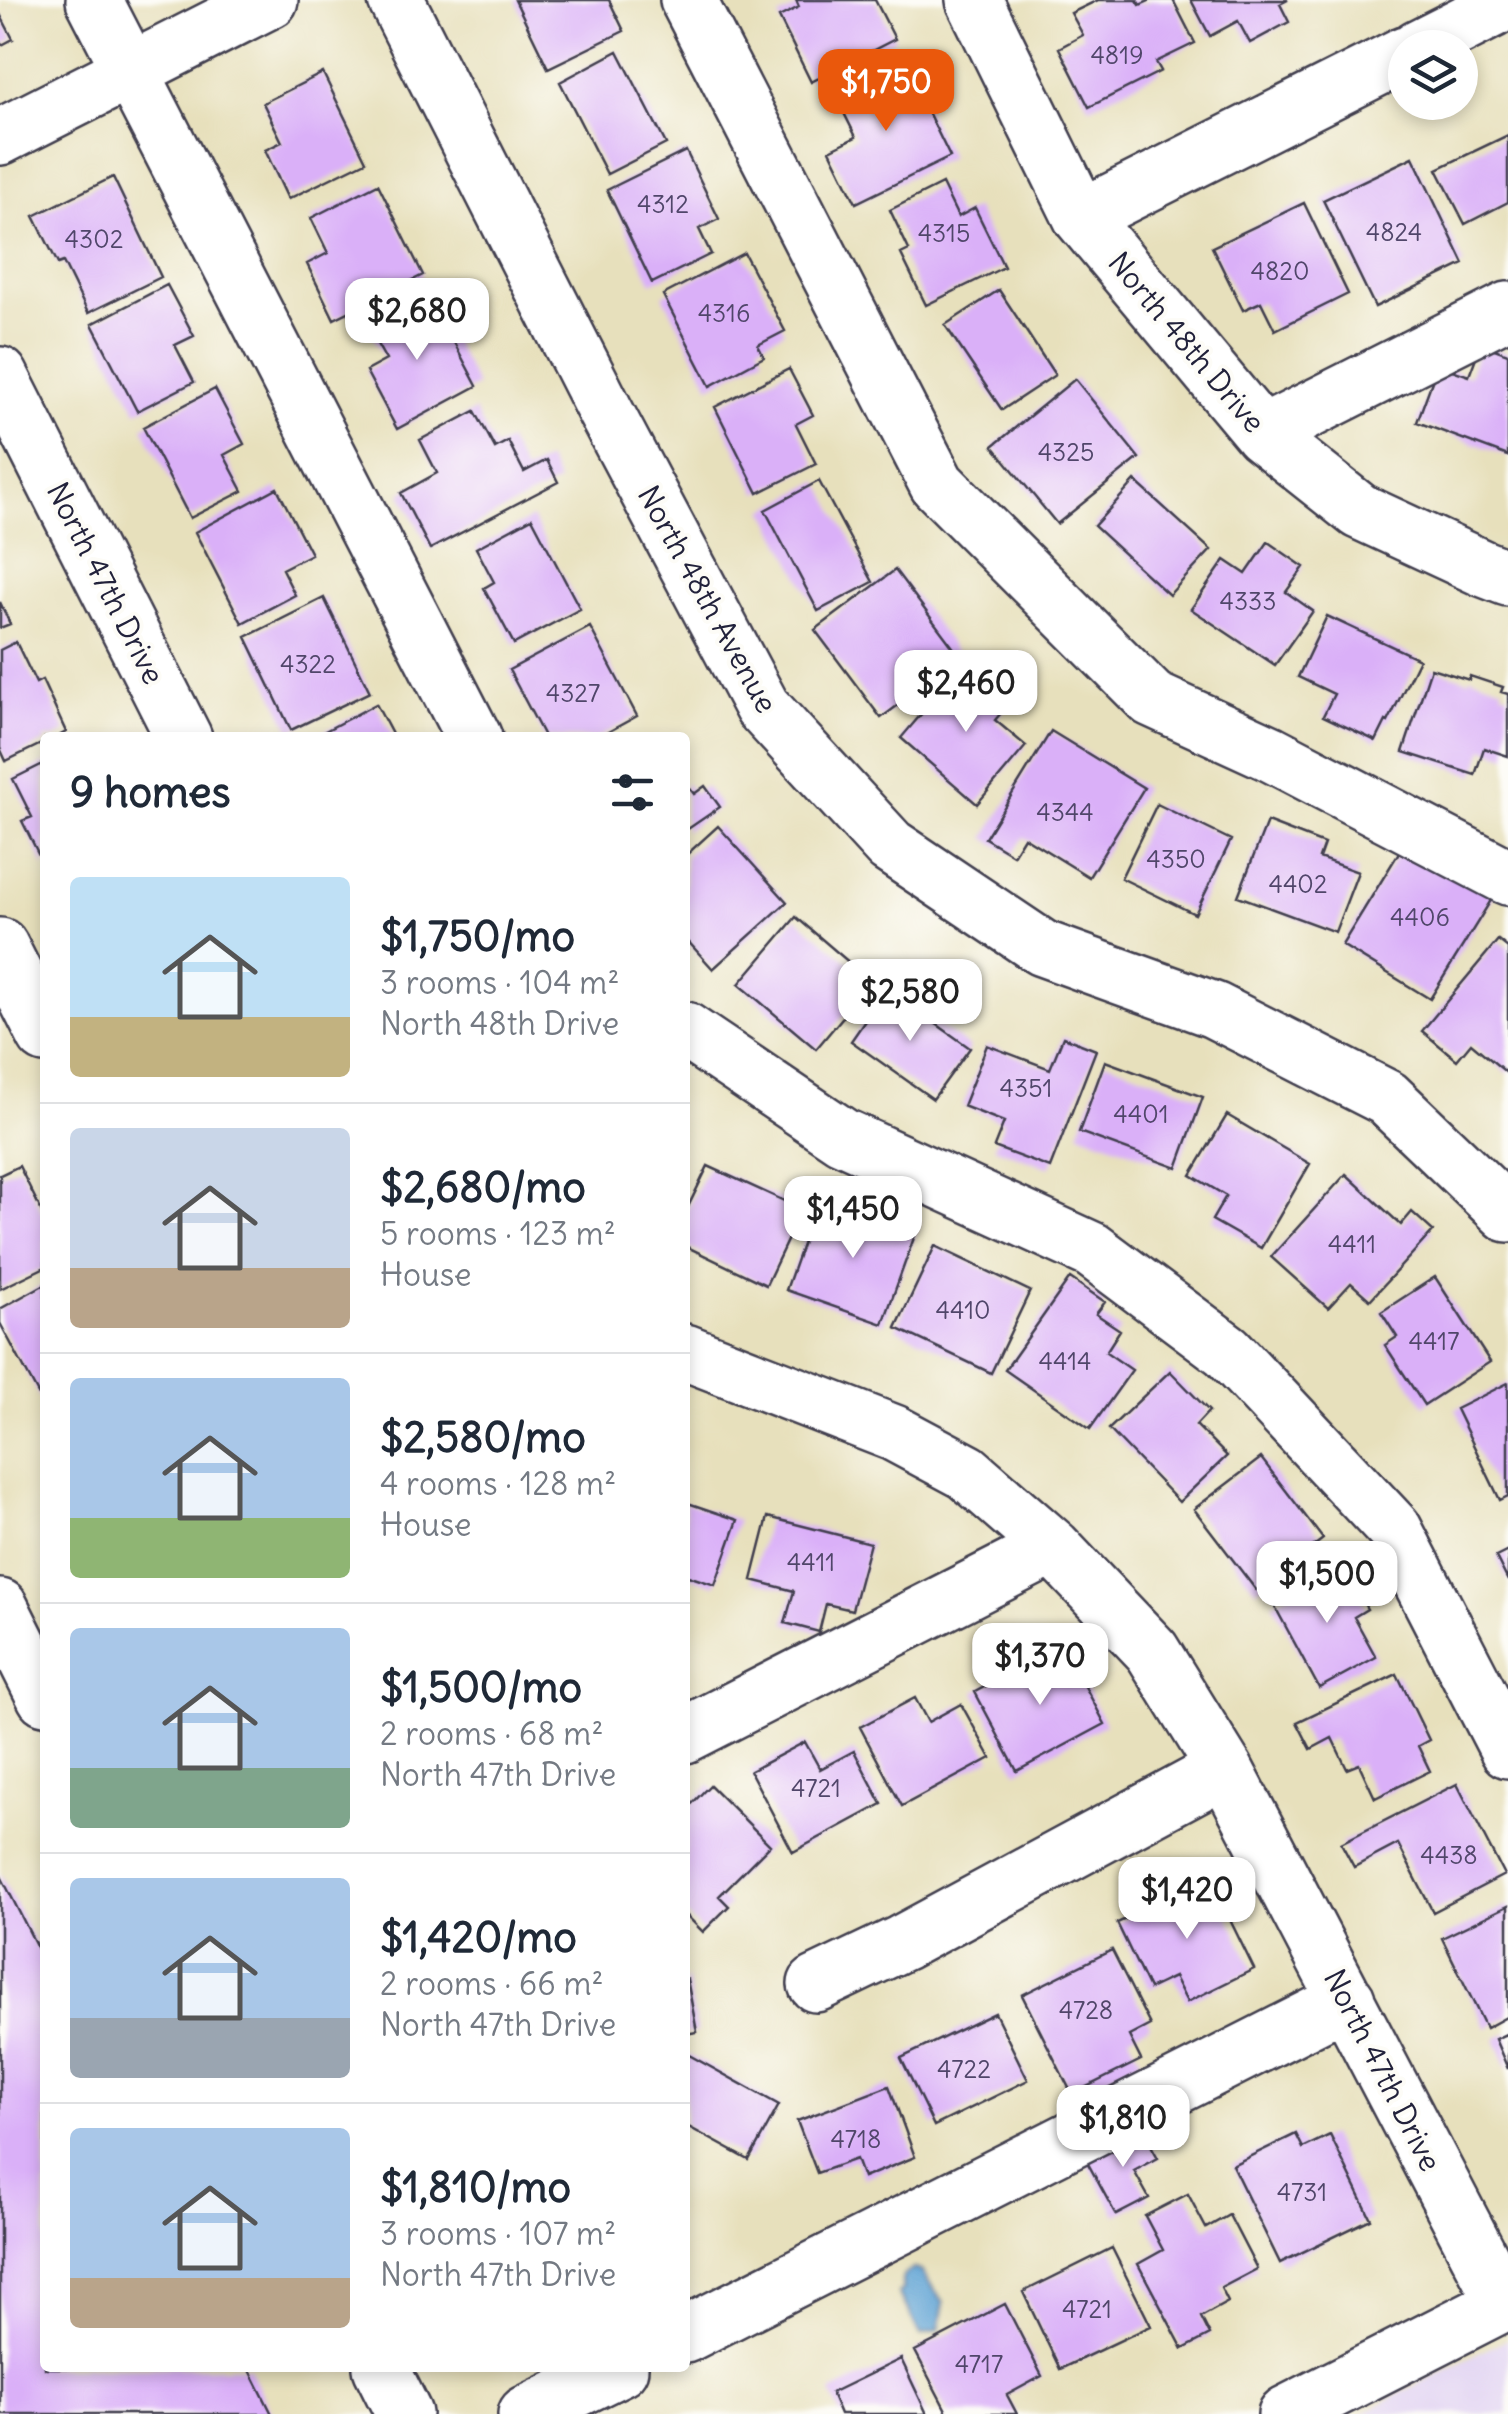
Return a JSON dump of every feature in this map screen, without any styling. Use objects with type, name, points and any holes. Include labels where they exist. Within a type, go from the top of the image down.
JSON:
[{"type":"street","points":[[94,0],[471,732]]},
{"type":"street","points":[[0,137],[270,0]]},
{"type":"street","name":"North 48th Avenue","points":[[396,0],[605,411],[762,707],[890,846],[1042,948],[1214,1010],[1387,1098],[1508,1214]]},
{"type":"street","points":[[688,0],[936,484],[1152,699],[1270,752],[1508,877]]},
{"type":"street","name":"North 48th Drive","points":[[974,0],[1082,217],[1262,434],[1359,511],[1508,578]]},
{"type":"street","points":[[1453,30],[1492,10]]},
{"type":"street","points":[[1082,217],[1388,63]]},
{"type":"street","points":[[1262,434],[1508,310]]},
{"type":"street","name":"North 47th Drive","points":[[0,375],[181,732]]},
{"type":"street","points":[[0,946],[40,1025]]},
{"type":"street","points":[[690,1033],[842,1136],[1092,1250],[1227,1351],[1394,1529],[1508,1750]]},
{"type":"street","name":"North 47th Drive","points":[[690,1354],[894,1433],[966,1472],[1052,1547],[1152,1651],[1225,1770],[1506,2302]]},
{"type":"street","points":[[690,1732],[1052,1547]]},
{"type":"street","points":[[0,1607],[40,1687]]},
{"type":"street","points":[[816,1984],[902,1943],[1225,1770]]},
{"type":"street","points":[[691,2318],[1347,2000]]},
{"type":"street","points":[[1286,2414],[1506,2302]]},
{"type":"street","points":[[383,2372],[404,2414]]},
{"type":"street","points":[[526,2414],[612,2372]]},
{"type":"shaded area","points":[[1508,2338],[1508,2414],[1360,2414]]},
{"type":"water","points":[[914,2269],[921,2271],[944,2303],[939,2330],[921,2335],[898,2294],[903,2289],[903,2276]]},
{"type":"building","points":[[515,0],[609,0],[624,31],[548,68]]},
{"type":"building","points":[[796,0],[875,0],[895,39],[811,82],[779,17],[799,7]]},
{"type":"building","points":[[1098,0],[1137,0],[1140,5],[1151,0],[1173,0],[1195,43],[1156,62],[1161,71],[1089,107],[1059,48],[1083,35],[1071,13]]},
{"type":"building","points":[[1191,0],[1288,0],[1280,4],[1289,22],[1250,43],[1238,21],[1210,36]]},
{"type":"building","points":[[0,14],[13,39],[0,46]]},
{"type":"building","points":[[618,51],[666,144],[607,174],[560,82]]},
{"type":"building","points":[[904,63],[950,157],[856,203],[830,150],[856,137],[836,97]]},
{"type":"building","points":[[323,73],[366,161],[288,199],[265,150],[282,142],[263,103]]},
{"type":"building","points":[[1508,135],[1508,202],[1465,224],[1437,169]]},
{"type":"building","points":[[686,151],[719,219],[699,229],[711,254],[652,283],[607,190]]},
{"type":"building","points":[[1413,157],[1464,264],[1375,307],[1323,200]]},
{"type":"building","points":[[113,177],[161,277],[88,313],[34,216]]},
{"type":"building","points":[[378,184],[423,275],[334,319],[307,264],[328,253],[311,218]]},
{"type":"building","points":[[942,184],[958,217],[975,208],[1004,267],[926,305],[901,254],[909,250],[890,210]]},
{"type":"building","points":[[1304,203],[1348,294],[1275,330],[1261,302],[1243,310],[1212,247]]},
{"type":"building","points":[[744,253],[785,331],[758,345],[764,357],[710,386],[663,295]]},
{"type":"building","points":[[167,285],[194,336],[175,345],[194,382],[137,411],[92,324]]},
{"type":"building","points":[[999,290],[1055,375],[1002,410],[945,325]]},
{"type":"building","points":[[429,295],[477,386],[397,429],[366,371],[386,360],[368,328]]},
{"type":"building","points":[[1481,344],[1508,354],[1508,456],[1417,422],[1438,365],[1469,376]]},
{"type":"building","points":[[789,369],[813,415],[796,424],[816,464],[758,493],[715,407]]},
{"type":"building","points":[[1075,379],[1139,458],[1057,524],[993,446]]},
{"type":"building","points":[[215,389],[244,444],[224,455],[243,491],[190,518],[143,427]]},
{"type":"building","points":[[475,411],[495,448],[508,441],[524,472],[547,460],[558,482],[430,549],[401,493],[437,473],[420,440]]},
{"type":"building","points":[[819,481],[873,582],[818,611],[765,510]]},
{"type":"building","points":[[1135,481],[1211,550],[1169,595],[1094,526]]},
{"type":"building","points":[[277,488],[311,554],[282,569],[295,595],[242,623],[195,532]]},
{"type":"building","points":[[532,518],[580,609],[514,644],[484,588],[494,582],[476,548]]},
{"type":"building","points":[[1268,542],[1304,567],[1286,592],[1313,611],[1275,665],[1191,609],[1225,560],[1246,574]]},
{"type":"building","points":[[895,570],[961,658],[881,718],[815,630]]},
{"type":"building","points":[[324,598],[370,692],[291,730],[246,637]]},
{"type":"building","points":[[0,602],[10,624],[0,628]]},
{"type":"building","points":[[1327,616],[1419,659],[1376,741],[1323,716],[1334,694],[1298,677]]},
{"type":"building","points":[[590,627],[637,716],[608,732],[542,732],[509,670]]},
{"type":"building","points":[[16,642],[36,683],[42,680],[66,732],[40,732],[40,744],[6,761],[0,748],[0,650]]},
{"type":"building","points":[[963,665],[1009,704],[995,720],[1026,746],[977,804],[901,738]]},
{"type":"building","points":[[1431,668],[1503,687],[1501,692],[1508,694],[1508,756],[1484,748],[1475,775],[1403,752]]},
{"type":"building","points":[[376,704],[391,732],[323,732]]},
{"type":"building","points":[[1051,731],[1144,788],[1089,877],[1024,837],[1013,855],[985,838]]},
{"type":"building","points":[[40,766],[40,857],[22,821],[32,817],[13,779]]},
{"type":"building","points":[[705,786],[720,807],[690,828],[690,789],[694,794]]},
{"type":"building","points":[[1157,804],[1231,840],[1195,914],[1121,878]]},
{"type":"building","points":[[1267,822],[1324,844],[1319,858],[1358,872],[1335,932],[1238,896]]},
{"type":"building","points":[[718,826],[787,902],[713,969],[690,944],[690,851]]},
{"type":"building","points":[[1409,836],[1498,889],[1430,999],[1342,945]]},
{"type":"building","points":[[796,917],[872,982],[816,1049],[739,984]]},
{"type":"building","points":[[1498,940],[1508,948],[1508,1074],[1471,1043],[1457,1060],[1422,1031]]},
{"type":"building","points":[[887,989],[970,1048],[933,1099],[851,1041]]},
{"type":"building","points":[[1063,1037],[1096,1050],[1050,1168],[994,1147],[1004,1122],[963,1106],[987,1045],[1050,1069]]},
{"type":"building","points":[[1105,1061],[1203,1097],[1177,1168],[1079,1132]]},
{"type":"building","points":[[1227,1115],[1310,1164],[1261,1248],[1212,1220],[1226,1196],[1191,1175]]},
{"type":"building","points":[[19,1166],[40,1208],[40,1269],[0,1289],[0,1175]]},
{"type":"building","points":[[708,1166],[802,1209],[766,1285],[690,1248],[690,1203]]},
{"type":"building","points":[[1346,1174],[1401,1225],[1412,1212],[1433,1231],[1370,1300],[1351,1283],[1328,1308],[1271,1257]]},
{"type":"building","points":[[816,1205],[873,1225],[879,1207],[920,1221],[883,1324],[786,1290]]},
{"type":"building","points":[[935,1246],[1030,1291],[991,1373],[896,1328]]},
{"type":"building","points":[[1435,1277],[1490,1362],[1424,1405],[1385,1345],[1397,1337],[1381,1312]]},
{"type":"building","points":[[1070,1278],[1105,1302],[1096,1314],[1120,1330],[1106,1352],[1132,1370],[1090,1429],[1005,1370]]},
{"type":"building","points":[[40,1287],[40,1398],[0,1323],[0,1309]]},
{"type":"building","points":[[1170,1371],[1209,1411],[1196,1425],[1227,1456],[1179,1502],[1109,1429]]},
{"type":"building","points":[[1508,1383],[1508,1496],[1500,1500],[1456,1409]]},
{"type":"building","points":[[1261,1458],[1323,1539],[1256,1590],[1194,1509]]},
{"type":"building","points":[[690,1504],[738,1520],[715,1585],[690,1577]]},
{"type":"building","points":[[768,1517],[870,1543],[852,1610],[826,1604],[819,1632],[785,1623],[794,1591],[752,1580]]},
{"type":"building","points":[[1508,1551],[1508,1581],[1496,1557]]},
{"type":"building","points":[[1342,1564],[1367,1609],[1354,1617],[1376,1657],[1319,1688],[1273,1603]]},
{"type":"building","points":[[1063,1645],[1105,1724],[1017,1771],[975,1692]]},
{"type":"building","points":[[1397,1674],[1429,1740],[1418,1746],[1430,1771],[1375,1798],[1359,1764],[1347,1769],[1332,1738],[1311,1749],[1297,1722]]},
{"type":"building","points":[[915,1698],[928,1722],[961,1704],[991,1758],[902,1806],[860,1727]]},
{"type":"building","points":[[805,1742],[820,1769],[854,1751],[882,1804],[793,1852],[750,1771]]},
{"type":"building","points":[[1457,1784],[1504,1875],[1433,1912],[1398,1844],[1354,1867],[1341,1843]]},
{"type":"building","points":[[710,1785],[770,1845],[719,1896],[729,1906],[703,1932],[690,1919],[690,1806]]},
{"type":"building","points":[[0,1874],[40,1953],[40,2372],[251,2372],[272,2414],[0,2414]]},
{"type":"building","points":[[1210,1879],[1254,1969],[1187,2002],[1174,1977],[1149,1989],[1117,1923]]},
{"type":"building","points":[[1508,1906],[1508,2016],[1486,2028],[1442,1938]]},
{"type":"building","points":[[1112,1950],[1150,2025],[1129,2036],[1141,2060],[1072,2094],[1022,1995]]},
{"type":"building","points":[[690,1995],[697,2032],[690,2033]]},
{"type":"building","points":[[995,2013],[1028,2080],[934,2126],[901,2058]]},
{"type":"building","points":[[1508,2033],[1508,2069],[1495,2039]]},
{"type":"building","points":[[690,2056],[779,2105],[749,2160],[690,2128]]},
{"type":"building","points":[[889,2086],[915,2157],[863,2178],[856,2159],[817,2173],[797,2121]]},
{"type":"building","points":[[1142,2129],[1158,2158],[1134,2171],[1149,2198],[1116,2215],[1085,2158]]},
{"type":"building","points":[[1296,2134],[1303,2148],[1330,2135],[1371,2219],[1280,2263],[1232,2165]]},
{"type":"building","points":[[1188,2194],[1206,2228],[1229,2215],[1257,2269],[1221,2288],[1228,2302],[1201,2317],[1210,2335],[1183,2349],[1138,2264],[1163,2250],[1145,2216]]},
{"type":"building","points":[[1112,2248],[1151,2326],[1060,2369],[1023,2292]]},
{"type":"building","points":[[1005,2304],[1042,2376],[1007,2395],[1017,2414],[948,2414],[915,2351]]},
{"type":"building","points":[[901,2359],[927,2414],[840,2414],[831,2393]]}]
